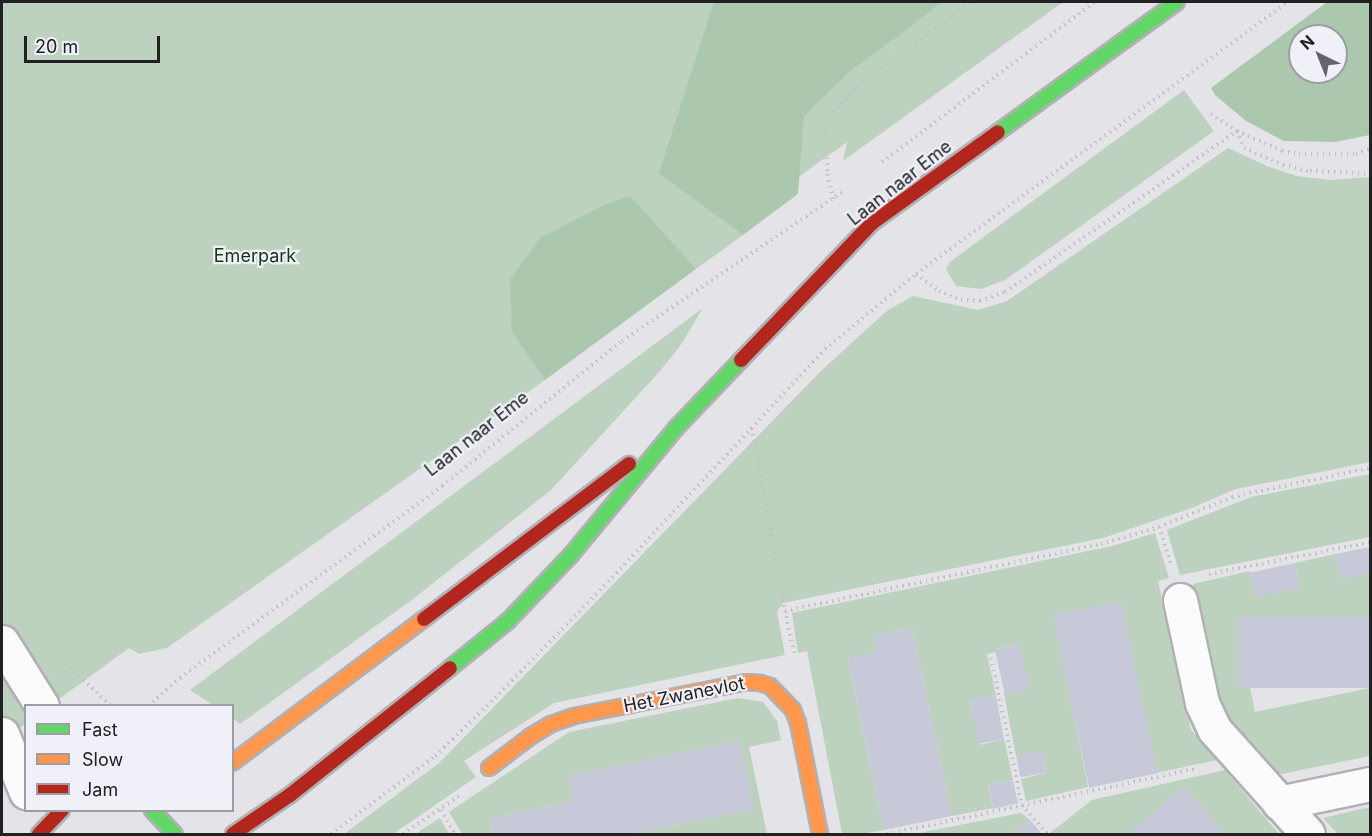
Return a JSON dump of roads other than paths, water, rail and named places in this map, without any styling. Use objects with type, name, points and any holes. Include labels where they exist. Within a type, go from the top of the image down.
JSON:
[{"type":"street","name":"Laan naar Eme","points":[[233,834],[290,795],[508,621],[572,555],[676,429],[872,223],[1177,2]]},
{"type":"street","name":"Laan naar Eme","points":[[234,761],[676,429]]},
{"type":"street","points":[[1190,588],[1202,704],[1214,729],[1308,834]]},
{"type":"street","points":[[2,642],[41,704]]},
{"type":"street","name":"Het Zwanevlot","points":[[489,768],[531,736],[551,724],[574,716],[748,682],[770,686],[785,698],[798,723],[820,834]]},
{"type":"street","points":[[2,734],[24,787]]},
{"type":"street","points":[[1279,803],[1371,784]]},
{"type":"street","points":[[155,812],[174,834]]},
{"type":"park label","name":"Emerpark","points":[[255,256]]}]
